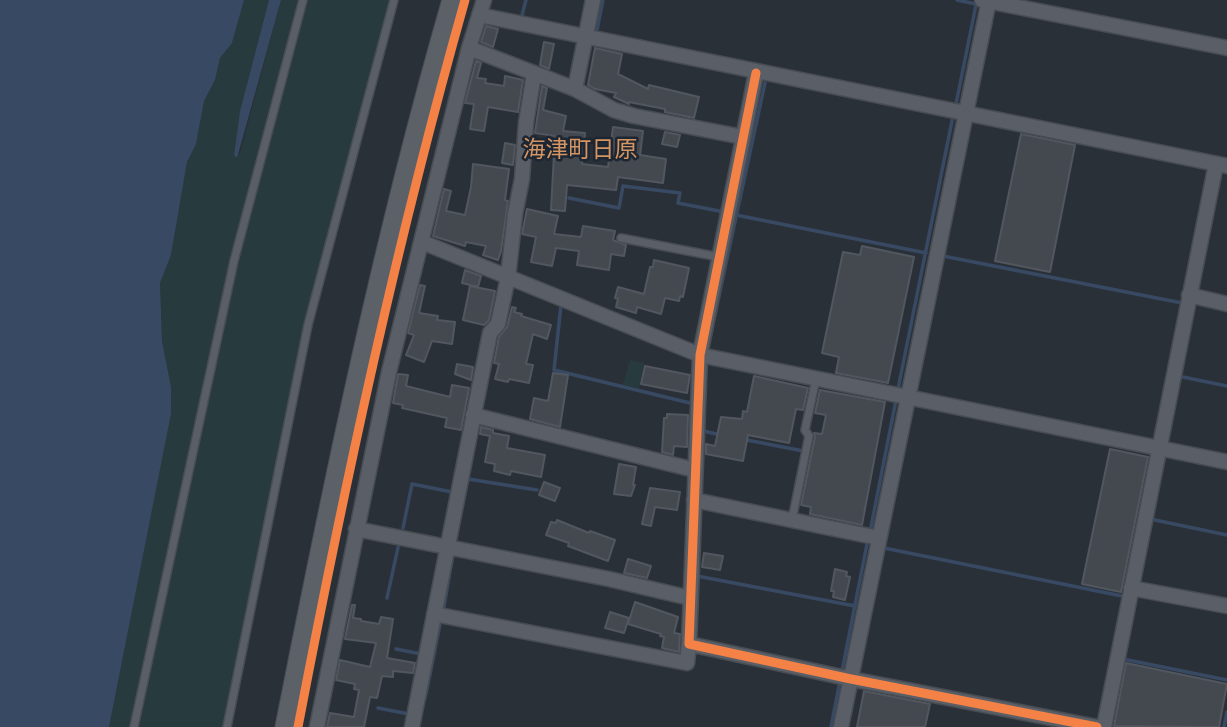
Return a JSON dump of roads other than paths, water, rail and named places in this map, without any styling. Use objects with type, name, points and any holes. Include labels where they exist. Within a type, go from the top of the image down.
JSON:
[{"type":"main road","points":[[287,727],[330,506],[375,304],[422,112],[454,0]]},
{"type":"street","points":[[317,727],[392,359],[484,0]]},
{"type":"street","points":[[575,89],[593,0]]},
{"type":"street","points":[[841,727],[873,537],[907,398],[957,113],[985,0],[1227,48]]},
{"type":"street","points":[[479,15],[1221,165],[1189,295],[1104,727]]},
{"type":"street","points":[[470,48],[575,89],[614,110],[743,137]]},
{"type":"street","points":[[434,614],[687,663],[690,645],[700,355],[756,73]]},
{"type":"street","points":[[412,727],[490,333],[498,324],[508,277],[534,74]]},
{"type":"street","points":[[422,242],[700,355],[1227,462]]},
{"type":"street","points":[[1189,295],[1227,304]]},
{"type":"street","points":[[473,415],[695,470]]},
{"type":"street","points":[[694,500],[873,537]]},
{"type":"street","points":[[356,528],[690,598]]},
{"type":"street","points":[[1131,587],[1227,606]]},
{"type":"street","points":[[690,645],[1097,727]]},
{"type":"lane","points":[[134,727],[234,261],[303,0]]},
{"type":"lane","points":[[228,727],[308,325],[394,0]]},
{"type":"lane","points":[[621,238],[719,257]]},
{"type":"lane","points":[[792,520],[809,436],[805,430],[816,379]]},
{"type":"water","points":[[0,0],[244,0],[232,43],[220,58],[215,80],[204,101],[196,144],[187,162],[171,255],[160,283],[162,341],[171,387],[171,414],[109,727],[0,727]]},
{"type":"water","points":[[269,0],[281,0],[237,158],[234,155],[240,111]]},
{"type":"waterway","points":[[521,19],[526,0]]},
{"type":"waterway","points":[[597,30],[603,0]]},
{"type":"waterway","points":[[957,0],[976,4]]},
{"type":"waterway","points":[[955,109],[977,0]]},
{"type":"waterway","points":[[710,338],[765,83]]},
{"type":"waterway","points":[[898,389],[953,116]]},
{"type":"waterway","points":[[569,198],[619,208],[623,186],[680,193],[678,203],[724,212]]},
{"type":"waterway","points":[[736,215],[926,253]]},
{"type":"waterway","points":[[943,256],[1182,303]]},
{"type":"waterway","points":[[559,304],[554,370],[690,403]]},
{"type":"waterway","points":[[1178,376],[1227,386]]},
{"type":"waterway","points":[[870,532],[896,400]]},
{"type":"waterway","points":[[704,429],[703,431],[721,435]]},
{"type":"waterway","points":[[742,439],[803,451]]},
{"type":"waterway","points":[[467,483],[468,479],[537,490]]},
{"type":"waterway","points":[[403,528],[412,484],[452,492]]},
{"type":"waterway","points":[[1150,519],[1227,535]]},
{"type":"waterway","points":[[842,671],[868,539]]},
{"type":"waterway","points":[[387,598],[399,543]]},
{"type":"waterway","points":[[884,548],[1122,596]]},
{"type":"waterway","points":[[444,607],[453,554],[457,555]]},
{"type":"waterway","points":[[697,576],[855,606]]},
{"type":"waterway","points":[[425,699],[441,620]]},
{"type":"waterway","points":[[396,649],[421,654]]},
{"type":"waterway","points":[[1123,659],[1227,680]]},
{"type":"waterway","points":[[831,727],[840,681]]},
{"type":"waterway","points":[[378,708],[409,714]]},
{"type":"waterway","points":[[1224,727],[1227,712]]},
{"type":"district","name":"海津町日原","points":[[580,150]]}]
